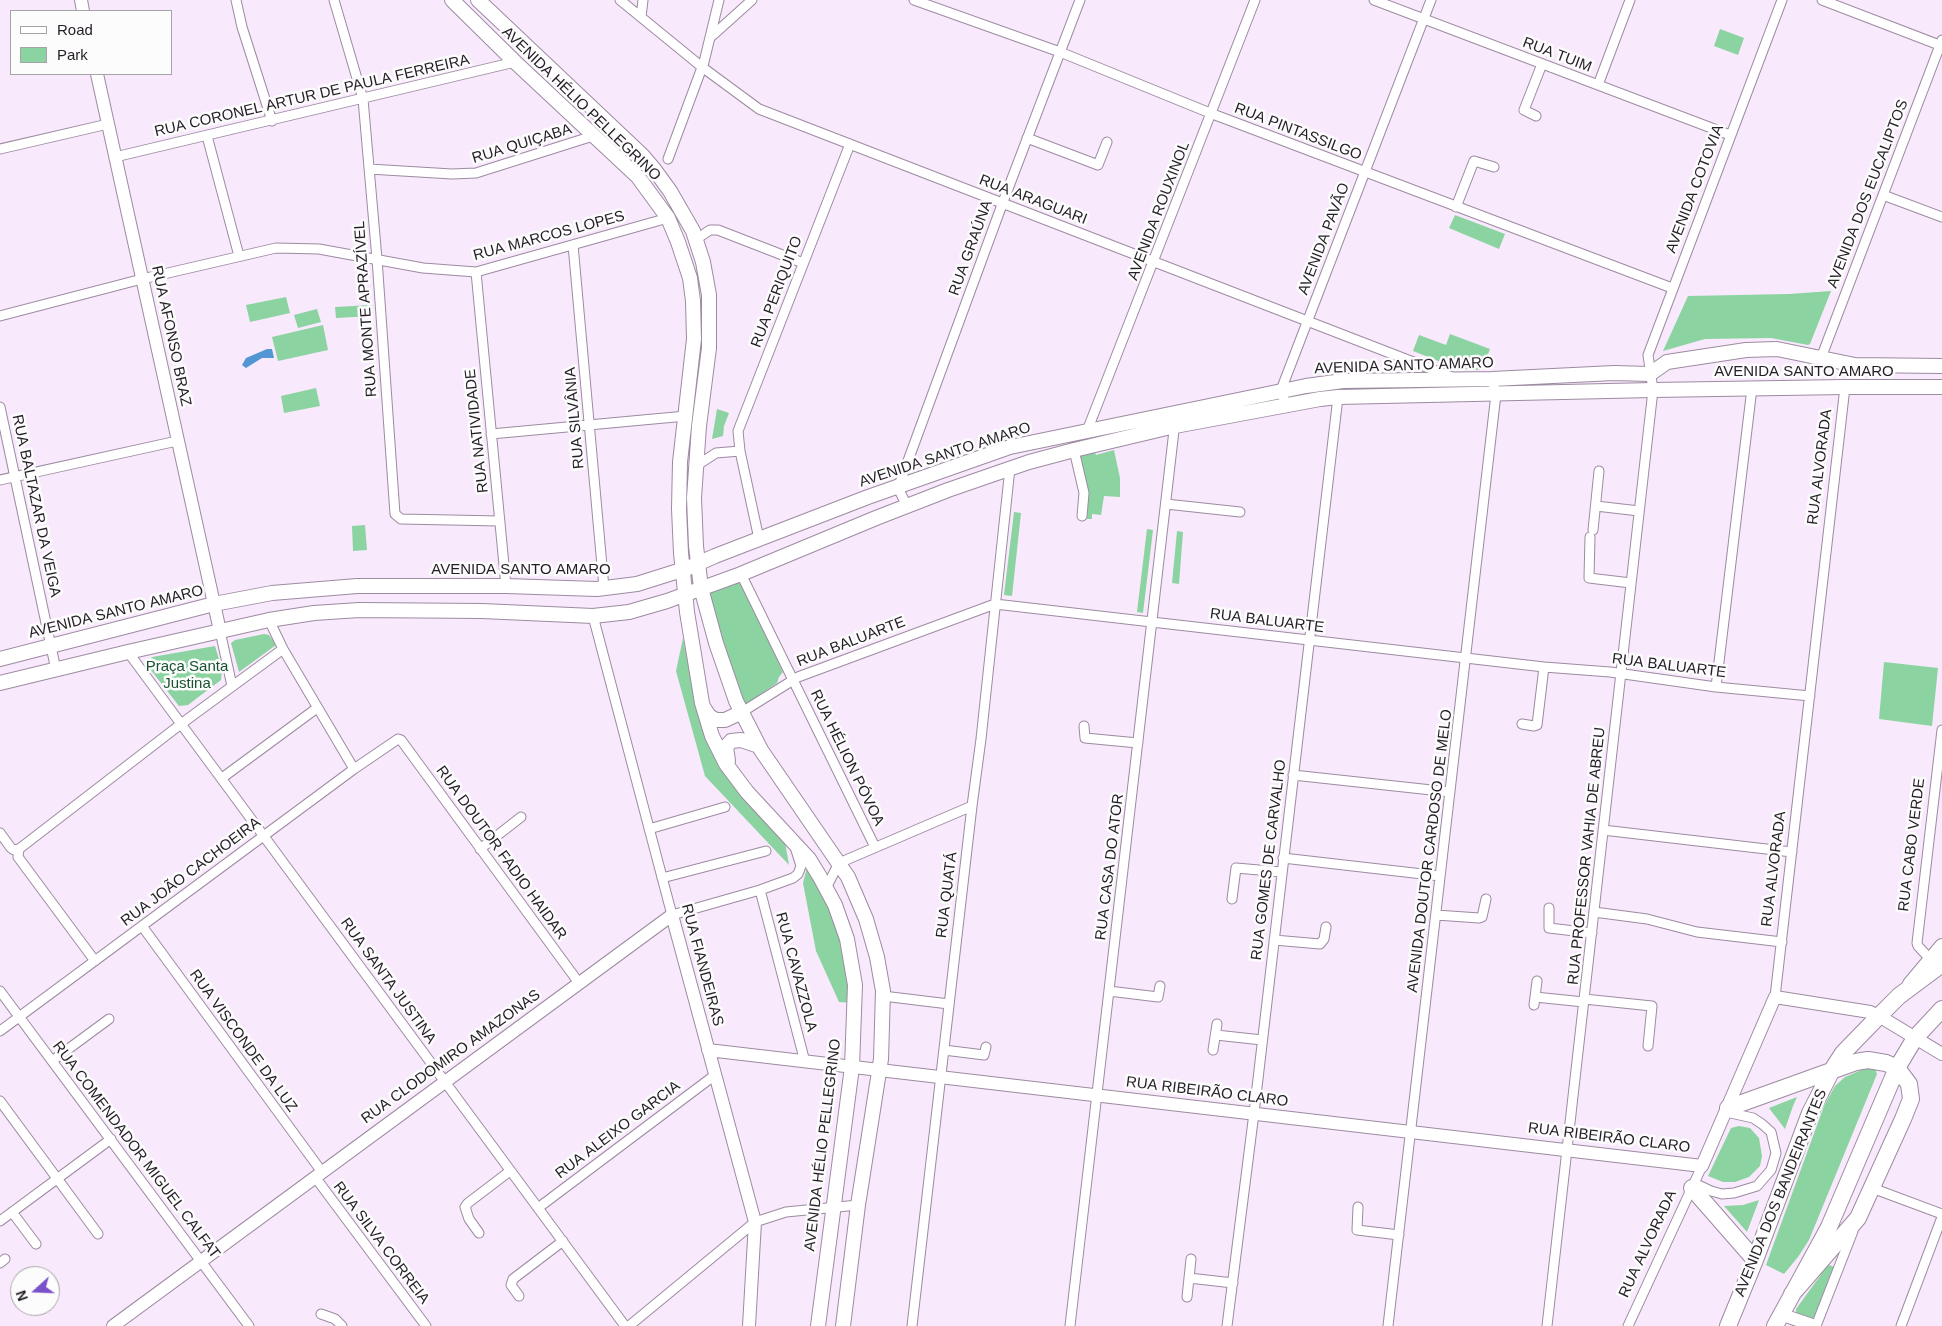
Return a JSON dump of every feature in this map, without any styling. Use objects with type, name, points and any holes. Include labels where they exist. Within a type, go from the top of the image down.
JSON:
[{"type":"highway","name":"AVENIDA DOS BANDEIRANTES","points":[[1728,1326],[1810,1113],[1832,1070],[1843,1053],[1899,996],[1936,962]]},
{"type":"highway","points":[[1778,1320],[1829,1227],[1897,1068],[1916,1038],[1942,1009]]},
{"type":"highway","points":[[1727,1110],[1832,1070],[1868,1060],[1886,1063],[1897,1068],[1909,1084],[1911,1099],[1858,1218],[1792,1294]]},
{"type":"highway","points":[[1693,1185],[1755,1260]]},
{"type":"main road","name":"AVENIDA HÉLIO PELLEGRINO","points":[[452,0],[638,178],[668,218],[690,278],[694,301],[694,339],[680,462],[679,509],[685,594],[702,703],[712,736],[731,771],[746,792],[809,859],[836,905],[847,939],[855,985],[852,1067],[818,1326]]},
{"type":"main road","name":"AVENIDA HÉLIO PELLEGRINO","points":[[478,0],[642,155],[670,191],[693,231],[703,262],[709,295],[709,348],[694,498],[701,588],[716,643],[742,712],[759,746],[848,877],[866,919],[877,957],[884,996],[879,1070],[858,1205],[843,1326]]},
{"type":"main road","name":"AVENIDA SANTO AMARO","points":[[0,659],[214,604],[272,593],[357,586],[604,588],[637,584],[683,570],[759,539],[1010,447],[1281,390],[1344,381],[1462,380],[1650,374],[1667,362],[1746,350],[1778,349],[1855,365],[1942,366]]},
{"type":"main road","name":"AVENIDA SANTO AMARO","points":[[0,684],[220,631],[269,620],[314,613],[359,610],[482,611],[593,616],[630,612],[741,574],[907,506],[1010,468],[1074,450],[1175,426],[1338,397],[1845,386],[1942,388]]},
{"type":"main road","points":[[702,703],[709,716],[716,720],[725,720],[742,712]]},
{"type":"main road","points":[[731,771],[726,751],[731,741],[741,740],[759,746]]},
{"type":"main road","name":"AVENIDA DOS BANDEIRANTES","points":[[1936,962],[1942,946]]},
{"type":"street","points":[[236,0],[242,27],[272,121]]},
{"type":"street","name":"RUA MONTE APRAZÍVEL","points":[[334,0],[363,99],[377,259],[395,514],[401,519],[500,521]]},
{"type":"street","name":"RUA ARAGUARI","points":[[620,0],[702,67],[759,110],[1003,202],[1462,380]]},
{"type":"street","points":[[641,17],[643,0]]},
{"type":"street","points":[[668,159],[712,36],[719,0]]},
{"type":"street","points":[[712,36],[752,0]]},
{"type":"street","name":"RUA PINTASSILGO","points":[[914,0],[1060,52],[1210,114],[1672,288]]},
{"type":"street","name":"RUA GRAÚNA","points":[[898,488],[1003,202],[1080,0]]},
{"type":"street","name":"AVENIDA ROUXINOL","points":[[1088,431],[1255,0]]},
{"type":"street","name":"RUA TUIM","points":[[1374,0],[1730,135]]},
{"type":"street","name":"AVENIDA PAVÃO","points":[[1281,390],[1431,0]]},
{"type":"street","points":[[1598,85],[1630,0]]},
{"type":"street","name":"AVENIDA COTOVIA","points":[[1653,390],[1648,354],[1782,0]]},
{"type":"street","points":[[1822,0],[1941,44]]},
{"type":"street","name":"AVENIDA DOS EUCALIPTOS","points":[[1821,358],[1941,44]]},
{"type":"street","name":"RUA CORONEL ARTUR DE PAULA FERREIRA","points":[[115,157],[515,62]]},
{"type":"street","points":[[1536,116],[1524,110],[1542,64]]},
{"type":"street","name":"RUA AFONSO BRAZ","points":[[97,75],[220,631]]},
{"type":"street","points":[[0,150],[108,124]]},
{"type":"street","points":[[207,136],[239,256]]},
{"type":"street","name":"RUA QUIÇABA","points":[[369,169],[452,174],[476,173],[593,136]]},
{"type":"street","points":[[1027,138],[1098,166],[1107,142]]},
{"type":"street","name":"RUA PERIQUITO","points":[[759,539],[740,451],[738,436],[740,426],[850,144]]},
{"type":"street","points":[[1456,207],[1474,161],[1494,167]]},
{"type":"street","points":[[1883,195],[1942,217]]},
{"type":"street","name":"RUA MARCOS LOPES","points":[[0,316],[142,279],[276,248],[319,249],[423,268],[476,272],[668,218]]},
{"type":"street","points":[[695,240],[710,230],[718,230],[803,263]]},
{"type":"street","name":"RUA SILVÂNIA","points":[[572,246],[604,588]]},
{"type":"street","name":"RUA NATIVIDADE","points":[[476,272],[506,586]]},
{"type":"street","name":"AVENIDA DOUTOR CARDOSO DE MELO","points":[[1388,1326],[1496,394],[1492,379]]},
{"type":"street","name":"RUA ALVORADA","points":[[1628,1326],[1702,1166],[1775,997],[1845,386]]},
{"type":"street","points":[[1716,686],[1752,388]]},
{"type":"street","points":[[1281,390],[1286,405]]},
{"type":"street","name":"RUA PROFESSOR VAHIA DE ABREU","points":[[1547,1326],[1653,390]]},
{"type":"street","name":"RUA GOMES DE CARVALHO","points":[[1227,1326],[1254,1113],[1338,397]]},
{"type":"street","name":"RUA BALTAZAR DA VEIGA","points":[[0,407],[56,670]]},
{"type":"street","name":"RUA CASA DO ATOR","points":[[1070,1326],[1176,412]]},
{"type":"street","points":[[491,434],[686,416]]},
{"type":"street","points":[[0,480],[177,441]]},
{"type":"street","points":[[1074,450],[1084,493],[1082,516]]},
{"type":"street","points":[[696,466],[716,453],[740,451]]},
{"type":"street","name":"RUA QUATÁ","points":[[912,1326],[981,739],[1010,468]]},
{"type":"street","points":[[1599,471],[1591,534],[1589,578],[1631,583]]},
{"type":"street","points":[[898,488],[907,506]]},
{"type":"street","points":[[1166,504],[1240,512]]},
{"type":"street","points":[[1596,506],[1639,511]]},
{"type":"street","name":"RUA HÉLION PÓVOA","points":[[741,574],[875,847]]},
{"type":"street","name":"RUA BALUARTE","points":[[742,712],[793,680],[995,604],[1810,696]]},
{"type":"street","name":"RUA FIANDEIRAS","points":[[593,616],[708,1050],[741,1163],[755,1222],[749,1326]]},
{"type":"street","points":[[269,620],[283,649],[354,769]]},
{"type":"street","points":[[220,631],[232,686]]},
{"type":"street","points":[[0,833],[11,848],[14,850],[19,849],[181,724],[283,649]]},
{"type":"street","name":"RUA SANTA JUSTINA","points":[[128,652],[510,1171],[627,1326]]},
{"type":"street","points":[[1522,724],[1534,726],[1537,724],[1544,667]]},
{"type":"street","points":[[222,778],[317,708]]},
{"type":"street","points":[[1084,726],[1085,738],[1138,743]]},
{"type":"street","name":"RUA CABO VERDE","points":[[1936,962],[1917,943],[1942,730]]},
{"type":"street","name":"RUA JOÃO CACHOEIRA","points":[[0,1031],[354,769],[396,740],[400,740]]},
{"type":"street","name":"RUA DOUTOR FADIO HAIDAR","points":[[400,740],[579,983]]},
{"type":"street","points":[[1293,775],[1450,792]]},
{"type":"street","points":[[826,888],[839,863],[972,806]]},
{"type":"street","points":[[649,829],[725,807]]},
{"type":"street","points":[[480,849],[521,817]]},
{"type":"street","points":[[1603,830],[1792,852]]},
{"type":"street","name":"RUA CLODOMIRO AMAZONAS","points":[[113,1326],[672,915],[786,882],[798,874],[801,866],[792,840]]},
{"type":"street","points":[[19,849],[18,857],[95,961]]},
{"type":"street","points":[[662,878],[766,851]]},
{"type":"street","points":[[1283,858],[1440,876]]},
{"type":"street","points":[[1232,899],[1236,868],[1282,872]]},
{"type":"street","name":"RUA CAVAZZOLA","points":[[760,890],[806,1062]]},
{"type":"street","points":[[1436,915],[1481,918],[1486,899]]},
{"type":"street","points":[[1549,908],[1549,928],[1592,933]]},
{"type":"street","points":[[1594,912],[1646,919],[1697,932],[1782,942]]},
{"type":"street","name":"RUA VISCONDE DA LUZ","points":[[142,926],[319,1174]]},
{"type":"street","points":[[1274,940],[1320,944],[1324,939],[1326,927]]},
{"type":"street","points":[[1537,981],[1535,1001],[1584,1000],[1652,1006],[1648,1046]]},
{"type":"street","points":[[1109,991],[1158,997],[1160,986]]},
{"type":"street","name":"RUA COMENDADOR MIGUEL CALFAT","points":[[0,991],[249,1326]]},
{"type":"street","points":[[884,996],[949,1004]]},
{"type":"street","points":[[1775,997],[1862,1010],[1879,1016],[1942,1054]]},
{"type":"street","points":[[52,1061],[109,1019]]},
{"type":"street","points":[[1213,1050],[1217,1024]]},
{"type":"street","points":[[1216,1035],[1262,1040]]},
{"type":"street","points":[[944,1050],[984,1055],[986,1048]]},
{"type":"street","name":"RUA RIBEIRÃO CLARO","points":[[708,1050],[1702,1166]]},
{"type":"street","name":"RUA ALEIXO GARCIA","points":[[538,1208],[715,1075]]},
{"type":"street","points":[[0,1101],[98,1234]]},
{"type":"street","points":[[1693,1185],[1722,1194],[1734,1194],[1756,1186],[1771,1170],[1776,1153],[1771,1132],[1753,1118],[1727,1110]]},
{"type":"street","points":[[0,1221],[111,1139]]},
{"type":"street","points":[[479,1233],[469,1219],[465,1207],[510,1171]]},
{"type":"street","name":"RUA SILVA CORREIA","points":[[319,1174],[426,1326]]},
{"type":"street","points":[[1872,1188],[1942,1216],[1900,1326]]},
{"type":"street","points":[[627,1326],[755,1222],[786,1212],[858,1205]]},
{"type":"street","points":[[1358,1207],[1357,1230],[1399,1235]]},
{"type":"street","points":[[12,1212],[36,1244]]},
{"type":"street","points":[[1778,1320],[1815,1326],[1858,1218]]},
{"type":"street","points":[[519,1296],[511,1284],[513,1279],[563,1241]]},
{"type":"street","points":[[1187,1298],[1191,1259]]},
{"type":"street","points":[[1189,1278],[1232,1283]]},
{"type":"street","points":[[321,1314],[335,1319],[342,1326]]},
{"type":"green space","points":[[1720,29],[1744,38],[1738,55],[1714,46]]},
{"type":"green space","points":[[1455,215],[1505,234],[1499,249],[1449,228]]},
{"type":"green space","points":[[1831,291],[1808,345],[1771,338],[1705,339],[1663,351],[1688,296],[1789,294]]},
{"type":"green space","points":[[286,297],[290,313],[250,322],[246,305]]},
{"type":"green space","points":[[372,305],[373,316],[336,318],[335,307]]},
{"type":"green space","points":[[317,309],[321,322],[298,328],[294,315]]},
{"type":"green space","points":[[323,325],[328,350],[278,361],[272,337]]},
{"type":"green space","points":[[1450,334],[1490,349],[1482,370],[1451,366],[1413,351],[1419,335],[1446,345]]},
{"type":"green space","points":[[316,388],[320,406],[284,413],[281,396]]},
{"type":"green space","points":[[717,409],[729,413],[724,426],[723,436],[712,439]]},
{"type":"green space","points":[[1094,450],[1096,455],[1114,450],[1120,478],[1120,497],[1104,496],[1101,515],[1092,514],[1092,519],[1087,519],[1088,491],[1078,454]]},
{"type":"green space","points":[[1014,512],[1021,513],[1012,596],[1004,595]]},
{"type":"green space","points":[[365,525],[367,550],[353,551],[352,526]]},
{"type":"green space","points":[[1147,529],[1153,530],[1143,613],[1137,612]]},
{"type":"green space","points":[[1177,531],[1183,532],[1179,584],[1172,583]]},
{"type":"green space","points":[[737,580],[747,585],[762,627],[783,672],[777,683],[745,705],[738,691],[716,628],[709,592],[712,590],[715,592]]},
{"type":"green space","points":[[264,634],[269,635],[276,645],[239,672],[231,643],[235,640]]},
{"type":"green space","points":[[683,638],[698,713],[785,842],[789,865],[705,776],[676,671]]},
{"type":"green space","name":"Praça Santa Justina","points":[[215,646],[222,669],[221,680],[188,705],[179,706],[150,669],[149,662],[152,657]]},
{"type":"green space","points":[[1884,662],[1938,668],[1932,726],[1879,719]]},
{"type":"green space","points":[[807,867],[816,880],[844,943],[852,1003],[839,1002],[816,951],[803,883]]},
{"type":"green space","points":[[1866,1068],[1875,1068],[1877,1074],[1809,1240],[1784,1274],[1766,1265],[1824,1106],[1835,1086],[1845,1077]]},
{"type":"green space","points":[[1797,1097],[1793,1106],[1785,1129],[1769,1108]]},
{"type":"green space","points":[[1739,1126],[1750,1128],[1759,1138],[1762,1156],[1760,1166],[1749,1177],[1735,1182],[1723,1182],[1708,1176],[1731,1128]]},
{"type":"green space","points":[[1759,1200],[1747,1232],[1724,1206],[1743,1205]]},
{"type":"green space","points":[[1828,1265],[1836,1267],[1815,1318],[1811,1320],[1796,1313],[1796,1309]]},
{"type":"water","points":[[267,349],[272,349],[274,358],[262,358],[246,368],[242,365],[246,358]]}]
